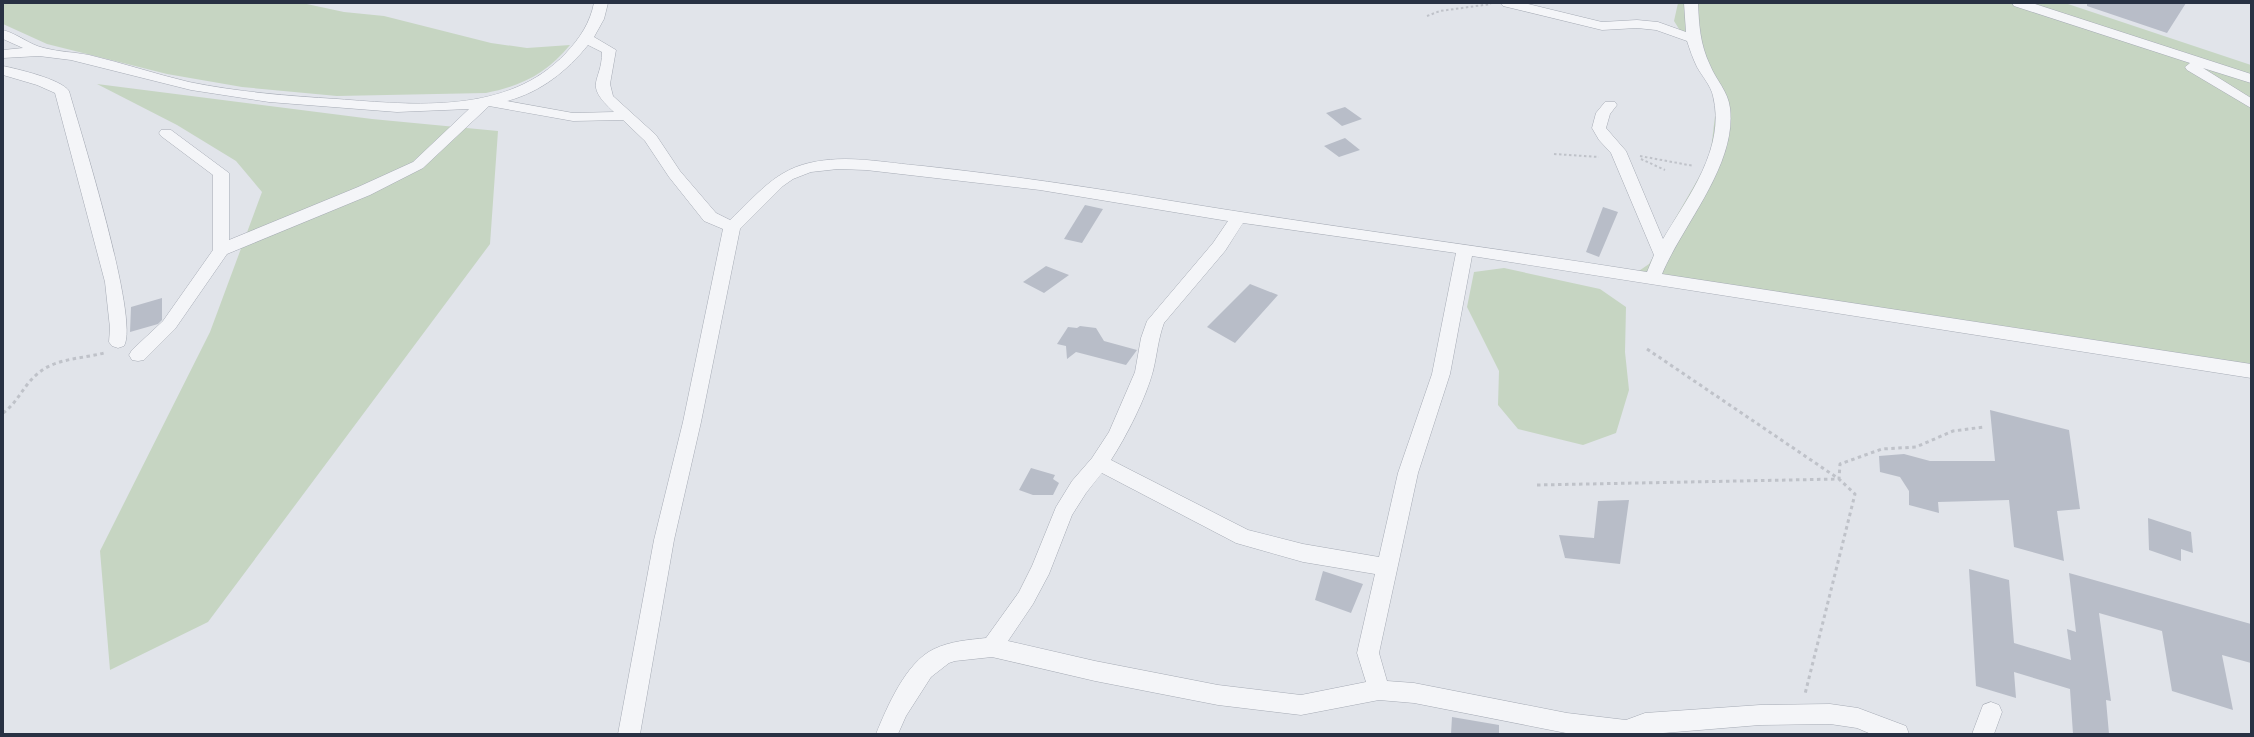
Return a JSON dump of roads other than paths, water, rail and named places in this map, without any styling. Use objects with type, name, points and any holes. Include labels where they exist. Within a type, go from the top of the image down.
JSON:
[{"type":"street","points":[[3,54],[40,52],[86,59],[171,82],[221,92],[365,106],[429,107],[486,101],[513,95],[538,83],[563,65],[588,39],[601,3]]},
{"type":"street","points":[[1508,3],[1602,26],[1637,24],[1658,26],[1693,39]]},
{"type":"street","points":[[1652,279],[1662,255],[1712,169],[1722,130],[1723,109],[1720,94],[1703,66],[1693,39],[1691,3]]},
{"type":"street","points":[[2019,3],[2251,79]]},
{"type":"street","points":[[3,34],[40,52]]},
{"type":"street","points":[[588,39],[609,50],[610,57],[602,79],[602,89],[607,98],[626,116],[642,127],[651,138],[674,174],[710,216],[732,226]]},
{"type":"street","points":[[2170,53],[2251,104]]},
{"type":"street","points":[[3,70],[42,82],[62,92],[113,282],[119,328],[118,342]]},
{"type":"street","points":[[486,101],[574,117],[626,116]]},
{"type":"street","points":[[138,356],[169,325],[221,250],[364,190],[418,165],[486,101]]},
{"type":"street","points":[[1610,105],[1603,113],[1599,128],[1604,137],[1618,151],[1662,255]]},
{"type":"street","points":[[166,134],[221,173],[221,250]]},
{"type":"street","points":[[629,734],[664,540],[692,422],[732,226],[748,213],[780,178],[792,172],[828,165],[866,166],[977,176],[1239,217],[1465,249],[2070,345],[2251,370]]},
{"type":"street","points":[[992,647],[1026,598],[1042,568],[1063,513],[1079,487],[1099,463],[1117,435],[1144,372],[1150,338],[1156,321],[1219,247],[1239,217]]},
{"type":"street","points":[[1379,690],[1368,653],[1408,473],[1441,374],[1465,249]]},
{"type":"street","points":[[1099,463],[1243,537],[1303,553],[1388,567]]},
{"type":"street","points":[[887,734],[896,710],[923,670],[941,656],[955,651],[992,647],[1095,671],[1211,693],[1301,705],[1379,690],[1414,693],[1567,723],[1627,732],[1645,724],[1760,715],[1830,714],[1858,718],[1898,734]]},
{"type":"street","points":[[1983,734],[1991,712]]}]
